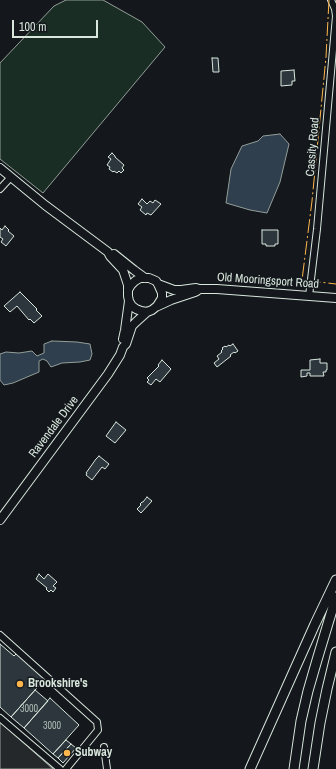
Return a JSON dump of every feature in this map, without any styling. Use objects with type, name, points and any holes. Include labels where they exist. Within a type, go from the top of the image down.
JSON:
[{"type":"highway","points":[[250,769],[336,580]]},
{"type":"highway","points":[[294,769],[308,690],[336,597]]},
{"type":"highway","points":[[313,769],[320,723],[336,652]]},
{"type":"main road","name":"Old Mooringsport Road","points":[[0,168],[45,205],[108,252],[112,253],[145,278],[152,279],[158,284],[174,290],[196,288],[217,289],[336,298]]},
{"type":"main road","name":"Old Mooringsport Road","points":[[108,252],[123,270],[129,301]]},
{"type":"main road","points":[[128,290],[134,281],[140,278],[145,278]]},
{"type":"main road","points":[[157,306],[160,302],[162,293],[158,284]]},
{"type":"main road","name":"Old Mooringsport Road","points":[[147,312],[157,306],[195,292],[199,289]]},
{"type":"main road","points":[[129,301],[136,310],[147,312]]},
{"type":"main road","name":"Ravendale Drive","points":[[123,347],[122,343],[129,301]]},
{"type":"main road","name":"Ravendale Drive","points":[[0,520],[108,374],[126,344],[132,326],[147,312]]},
{"type":"street","name":"Cassity Road","points":[[309,296],[336,16],[331,0]]},
{"type":"street","points":[[0,189],[11,177]]},
{"type":"street","points":[[0,635],[97,722],[98,730],[66,769]]},
{"type":"street","points":[[0,718],[60,769]]},
{"type":"street","points":[[104,747],[107,769]]},
{"type":"green space","points":[[66,0],[103,0],[142,22],[165,47],[43,193],[0,159],[0,63],[54,6]]},
{"type":"shaded area","points":[[0,722],[53,769],[0,769]]},
{"type":"water","points":[[280,134],[289,144],[280,182],[267,213],[226,203],[231,169],[242,146],[258,141],[263,136]]},
{"type":"water","points":[[52,341],[90,344],[92,354],[90,360],[62,363],[51,367],[47,361],[43,359],[39,361],[39,372],[13,383],[4,385],[0,380],[0,354],[6,352],[19,353],[32,351],[37,356],[44,353],[44,344]]},
{"type":"building","points":[[212,58],[218,58],[219,72],[213,72]]},
{"type":"building","points":[[294,70],[295,81],[292,81],[292,85],[281,86],[281,71]]},
{"type":"building","points":[[112,153],[124,165],[122,168],[124,170],[121,173],[119,171],[117,173],[114,171],[113,172],[107,165],[111,159],[108,157]]},
{"type":"building","points":[[142,199],[147,204],[150,201],[153,203],[155,200],[161,204],[151,215],[147,213],[146,215],[140,210],[142,207],[138,204]]},
{"type":"building","points":[[5,226],[14,236],[6,246],[1,242],[3,239],[0,237],[0,228],[2,230]]},
{"type":"building","points":[[262,230],[278,230],[278,244],[275,244],[275,246],[266,246],[266,244],[262,244]]},
{"type":"building","points":[[20,292],[42,316],[34,323],[30,319],[29,320],[17,306],[10,312],[4,306]]},
{"type":"building","points":[[233,344],[238,351],[230,355],[231,356],[217,367],[214,363],[219,359],[217,356],[222,352],[222,348]]},
{"type":"building","points":[[320,359],[320,363],[327,363],[327,370],[326,372],[323,372],[324,376],[310,376],[310,373],[307,373],[307,376],[301,377],[301,370],[310,370],[310,360]]},
{"type":"building","points":[[162,360],[171,369],[160,382],[156,379],[151,385],[147,382],[149,380],[147,378],[159,366],[158,365]]},
{"type":"building","points":[[116,422],[126,430],[115,443],[106,436]]},
{"type":"building","points":[[99,456],[109,464],[105,469],[102,467],[92,480],[86,475],[86,473]]},
{"type":"building","points":[[147,497],[152,501],[141,513],[137,509]]},
{"type":"building","points":[[39,574],[44,579],[48,574],[57,582],[53,586],[56,588],[53,592],[51,590],[49,592],[46,589],[47,588],[36,579]]},
{"type":"building","name":"Brookshire's","points":[[0,644],[14,656],[17,653],[45,679],[11,717],[0,707]]},
{"type":"building","points":[[35,690],[48,701],[24,728],[11,717]]},
{"type":"building","points":[[50,698],[79,725],[53,754],[24,728]]},
{"type":"building","points":[[66,740],[71,744],[58,758],[53,754]]},
{"type":"building","name":"Subway","points":[[71,744],[76,748],[63,763],[58,758]]},
{"type":"power","points":[[329,0],[326,57],[312,201],[302,280],[336,284]]},
{"type":"place","name":"Brookshire's","points":[[20,684]]},
{"type":"place","name":"Subway","points":[[67,753]]}]
